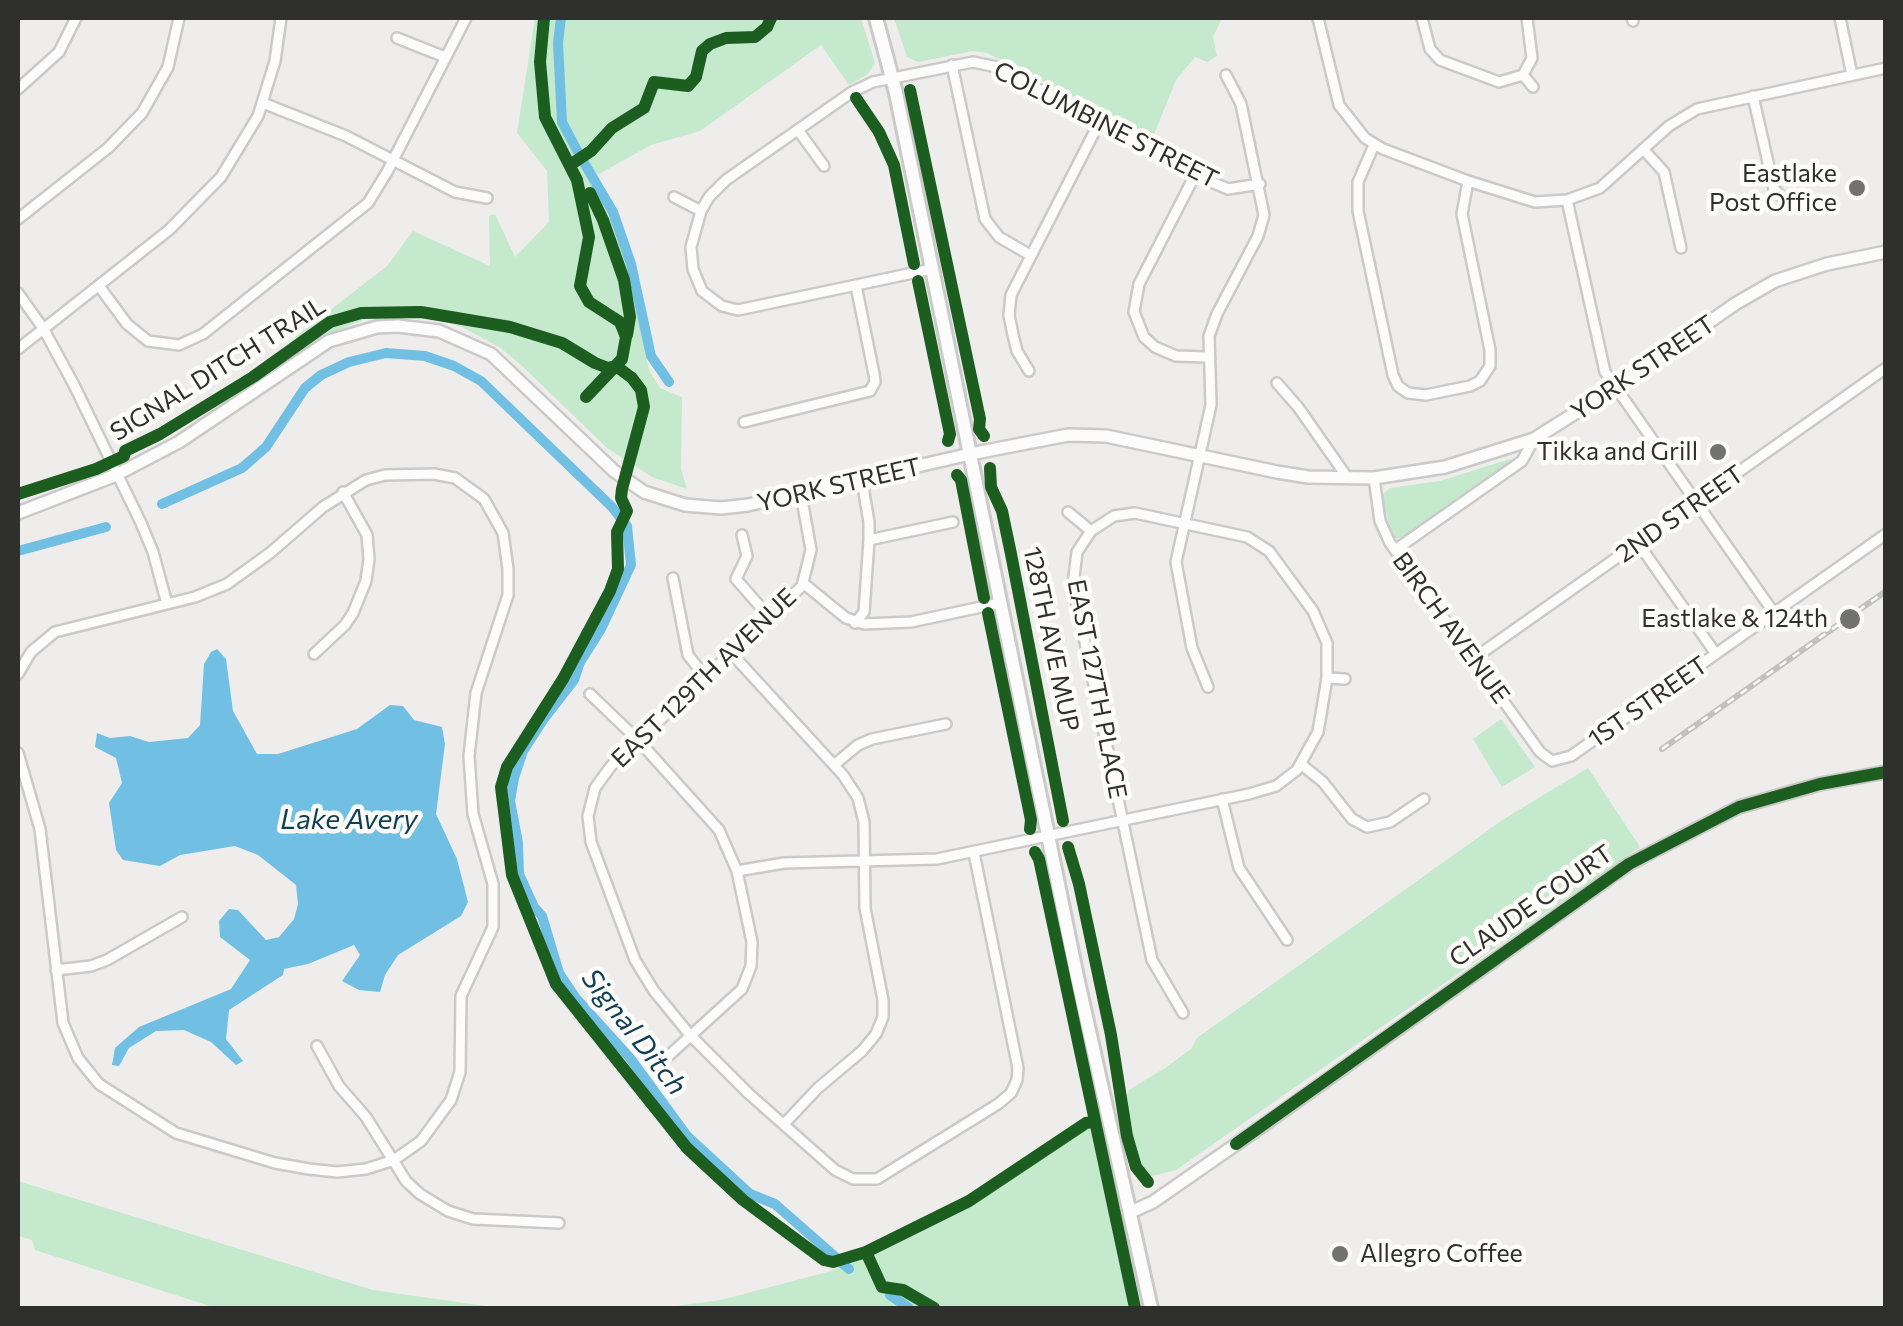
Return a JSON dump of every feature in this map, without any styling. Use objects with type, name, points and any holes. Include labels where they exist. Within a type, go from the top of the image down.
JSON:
[{"type":"main road","points":[[876,18],[893,78],[1048,837],[1150,1308]]},
{"type":"street","points":[[18,88],[59,52],[76,18]]},
{"type":"street","points":[[18,219],[108,148],[142,114],[168,67],[180,18]]},
{"type":"street","points":[[18,350],[169,230],[204,197],[238,152],[263,104],[282,18]]},
{"type":"street","points":[[99,286],[139,335],[167,345],[191,341],[357,214],[378,188],[466,18]]},
{"type":"street","points":[[1318,18],[1339,105],[1355,129],[1374,145],[1524,200],[1567,200],[1600,188],[1668,126],[1697,109],[1886,68]]},
{"type":"street","points":[[1422,18],[1430,48],[1440,60],[1499,82],[1523,74],[1532,58],[1527,18]]},
{"type":"street","points":[[1840,18],[1852,75]]},
{"type":"street","points":[[397,38],[445,57]]},
{"type":"street","name":"COLUMBINE STREET","points":[[701,211],[726,180],[863,86],[952,65],[987,62],[1228,188],[1260,184]]},
{"type":"street","points":[[952,65],[985,219],[998,236],[1030,256]]},
{"type":"street","points":[[1523,74],[1533,86]]},
{"type":"street","points":[[1208,688],[1192,648],[1176,576],[1211,405],[1208,336],[1262,228],[1264,216],[1241,104],[1226,76]]},
{"type":"street","points":[[1753,96],[1774,189],[1785,200]]},
{"type":"street","points":[[263,104],[346,136],[455,192],[487,198]]},
{"type":"street","points":[[1029,372],[1017,352],[1009,315],[1011,294],[1100,121]]},
{"type":"street","points":[[798,130],[824,166]]},
{"type":"street","points":[[1374,145],[1358,182],[1358,211],[1392,376],[1402,390],[1426,395],[1470,386],[1480,381],[1490,366],[1462,214],[1468,181]]},
{"type":"street","points":[[1643,149],[1664,172],[1681,248]]},
{"type":"street","points":[[1196,173],[1136,292],[1136,320],[1146,347],[1176,356],[1207,356]]},
{"type":"street","points":[[674,197],[701,211],[692,238],[691,258],[698,285],[722,306],[738,310],[932,269]]},
{"type":"street","points":[[1567,200],[1600,359],[1615,388],[1774,613]]},
{"type":"street","name":"YORK STREET","points":[[18,513],[116,474],[180,442],[329,341],[376,327],[398,326],[439,331],[491,354],[614,471],[655,496],[685,505],[720,508],[801,494],[970,454],[1081,434],[1277,472],[1374,478],[1445,466],[1534,439],[1615,388],[1734,304],[1775,281],[1800,271],[1886,252]]},
{"type":"street","points":[[744,422],[862,395],[877,388],[856,286]]},
{"type":"street","points":[[18,292],[43,328],[116,474],[153,552],[167,604]]},
{"type":"street","points":[[704,309],[711,300]]},
{"type":"street","name":"2ND STREET","points":[[1474,659],[1886,368]]},
{"type":"street","points":[[1276,383],[1348,477]]},
{"type":"street","points":[[1394,399],[1402,390]]},
{"type":"street","points":[[1394,550],[1522,462],[1534,439]]},
{"type":"street","points":[[18,674],[31,652],[54,632],[211,592],[245,573],[343,492],[385,476],[434,474],[455,478],[484,500],[503,533],[508,569],[508,595],[476,693],[469,756],[473,814],[493,884],[493,927],[461,996],[460,1072],[451,1100],[422,1142],[394,1160],[350,1171],[309,1170],[275,1163],[167,1129],[114,1096],[85,1069],[66,1034],[40,829],[18,753]]},
{"type":"street","name":"BIRCH AVENUE","points":[[1374,478],[1380,520],[1394,550],[1540,752],[1556,761]]},
{"type":"street","points":[[855,622],[864,612],[870,522],[862,481]]},
{"type":"street","points":[[314,654],[345,626],[366,581],[367,535],[343,492]]},
{"type":"street","name":"EAST 129TH AVENUE","points":[[801,494],[811,550],[803,583],[611,766],[595,788],[588,816],[589,833],[636,960],[654,991],[690,1036],[835,1170],[853,1179],[884,1176],[998,1104],[1015,1086],[1018,1068],[974,853]]},
{"type":"street","points":[[737,871],[784,863],[937,860],[974,853],[1276,786],[1302,764],[1318,732],[1327,678],[1327,643],[1322,626],[1270,551],[1246,537],[1135,513],[1114,516],[1091,531],[1068,512]]},
{"type":"street","points":[[869,540],[953,522]]},
{"type":"street","name":"EAST 127TH PLACE","points":[[1091,531],[1077,552],[1074,585],[1152,960],[1183,1013]]},
{"type":"street","name":"1ST STREET","points":[[1556,761],[1572,756],[1886,534]]},
{"type":"street","points":[[742,535],[747,556],[736,579],[770,618]]},
{"type":"street","points":[[1638,543],[1716,654]]},
{"type":"street","points":[[673,578],[688,654],[706,678]]},
{"type":"street","points":[[803,583],[855,622],[911,622],[1000,604]]},
{"type":"street","points":[[732,654],[852,786],[862,809],[865,908],[884,1000],[880,1028],[862,1051],[818,1088],[784,1124]]},
{"type":"street","points":[[1327,678],[1344,679]]},
{"type":"street","points":[[590,694],[638,740],[719,830],[737,871],[752,942],[751,966],[734,998],[665,1059]]},
{"type":"street","points":[[834,765],[872,738],[946,724]]},
{"type":"street","points":[[1302,764],[1323,782],[1352,819],[1367,827],[1390,822],[1424,799]]},
{"type":"street","name":"CLAUDE COURT","points":[[1131,1212],[1153,1202],[1628,864],[1739,807],[1820,784],[1886,772]]},
{"type":"street","points":[[1222,799],[1239,868],[1287,940]]},
{"type":"street","points":[[56,970],[107,960],[182,917]]},
{"type":"street","points":[[317,1046],[339,1086],[366,1117],[412,1188],[438,1206],[462,1216],[503,1222],[559,1223]]},
{"type":"green space","points":[[535,18],[559,18],[555,32],[558,120],[607,209],[630,269],[649,370],[660,388],[682,397],[681,469],[687,489],[652,477],[607,448],[520,364],[499,347],[462,327],[429,317],[393,315],[365,319],[313,341],[294,338],[387,266],[413,231],[490,266],[489,216],[495,214],[515,257],[549,222],[547,171],[517,133]]},
{"type":"green space","points":[[566,18],[861,18],[875,63],[868,74],[849,85],[821,45],[700,131],[651,145],[597,175],[563,120],[562,46]]},
{"type":"green space","points":[[894,18],[1222,18],[1213,37],[1217,56],[1207,62],[1195,57],[1176,80],[1153,137],[987,53],[973,51],[918,62],[907,57]]},
{"type":"green space","points":[[1510,459],[1513,462],[1403,538],[1395,538],[1391,533],[1382,495],[1390,488],[1440,481]]},
{"type":"green space","points":[[1501,719],[1535,767],[1502,787],[1473,739]]},
{"type":"green space","points":[[1588,768],[1640,847],[1176,1170],[1152,1176],[1137,1165],[1124,1103],[1129,1090],[1165,1068],[1191,1049],[1197,1038],[1504,819]]},
{"type":"green space","points":[[1086,1125],[1092,1129],[1129,1308],[661,1308],[721,1300],[831,1271],[969,1201]]},
{"type":"green space","points":[[18,1181],[373,1290],[500,1308],[216,1308],[35,1250],[32,1240],[18,1236]]},
{"type":"water","name":"Lake Avery","points":[[217,649],[226,659],[233,711],[257,754],[278,754],[357,729],[390,705],[403,706],[414,720],[442,727],[445,744],[436,814],[457,859],[468,902],[461,916],[398,955],[380,992],[359,990],[342,981],[360,955],[354,945],[308,964],[284,969],[283,975],[229,1010],[226,1039],[243,1061],[236,1065],[211,1042],[184,1030],[156,1031],[129,1048],[119,1066],[112,1065],[115,1048],[139,1027],[231,989],[250,960],[220,937],[219,921],[229,909],[238,910],[266,940],[279,937],[294,919],[298,904],[296,885],[258,855],[235,846],[180,855],[160,866],[123,860],[116,850],[109,803],[122,783],[116,758],[95,747],[97,733],[149,742],[188,738],[200,725],[204,664]]},
{"type":"waterway","points":[[561,18],[558,43],[562,122],[580,156]]},
{"type":"waterway","points":[[583,161],[613,212],[631,264],[651,356],[669,382]]},
{"type":"waterway","name":"Signal Ditch","points":[[162,504],[242,468],[266,447],[305,388],[321,375],[349,362],[386,353],[425,356],[481,381],[612,507],[627,526],[631,565],[574,680],[523,751],[510,801],[519,874],[542,916],[559,973],[575,997],[630,1058],[687,1136],[750,1194],[775,1204],[849,1269]]},
{"type":"waterway","name":"Signal Ditch","points":[[18,551],[106,527]]},
{"type":"waterway","name":"Signal Ditch","points":[[890,1295],[909,1308]]},
{"type":"railway","points":[[1662,749],[1886,591]]},
{"type":"cycle path","points":[[544,18],[540,62],[545,117],[577,180],[589,237],[580,286],[589,302],[620,322],[626,337],[622,359],[586,397]]},
{"type":"cycle path","points":[[570,165],[591,151],[612,128],[644,108],[654,82],[688,86],[696,77],[702,51],[710,44],[726,38],[755,37],[771,18]]},
{"type":"cycle path","points":[[910,90],[979,429],[984,436]]},
{"type":"cycle path","points":[[856,98],[879,132],[894,165],[914,264]]},
{"type":"cycle path","points":[[590,193],[624,280],[630,317],[627,335]]},
{"type":"cycle path","points":[[918,281],[950,434],[948,441]]},
{"type":"cycle path","name":"SIGNAL DITCH TRAIL","points":[[18,494],[124,456],[125,451],[253,377],[330,322],[361,313],[421,312],[510,327],[562,343],[595,363],[608,368],[616,366],[632,378],[641,390],[644,407],[622,489],[627,511],[617,532],[618,569],[563,679],[507,767],[501,787],[512,875],[556,984],[687,1148],[743,1200],[824,1260],[833,1262],[866,1252],[882,1287],[903,1290],[934,1308]]},
{"type":"cycle path","name":"128TH AVE MUP","points":[[990,468],[991,487],[1002,511],[1011,554],[1063,821]]},
{"type":"cycle path","points":[[957,475],[984,598]]},
{"type":"cycle path","points":[[988,613],[1030,829]]},
{"type":"cycle path","points":[[1236,1144],[1629,864],[1739,807],[1820,784],[1886,772]]},
{"type":"cycle path","points":[[1068,847],[1111,1035],[1127,1136],[1136,1167],[1148,1182]]},
{"type":"cycle path","points":[[1035,852],[1135,1308]]},
{"type":"cycle path","points":[[866,1252],[969,1201],[1093,1122]]},
{"type":"place","name":"Eastlake Post Office","points":[[1857,188]]},
{"type":"place","name":"Tikka and Grill","points":[[1718,452]]},
{"type":"place","name":"Eastlake & 124th","points":[[1850,619]]},
{"type":"place","name":"Allegro Coffee","points":[[1340,1254]]}]
